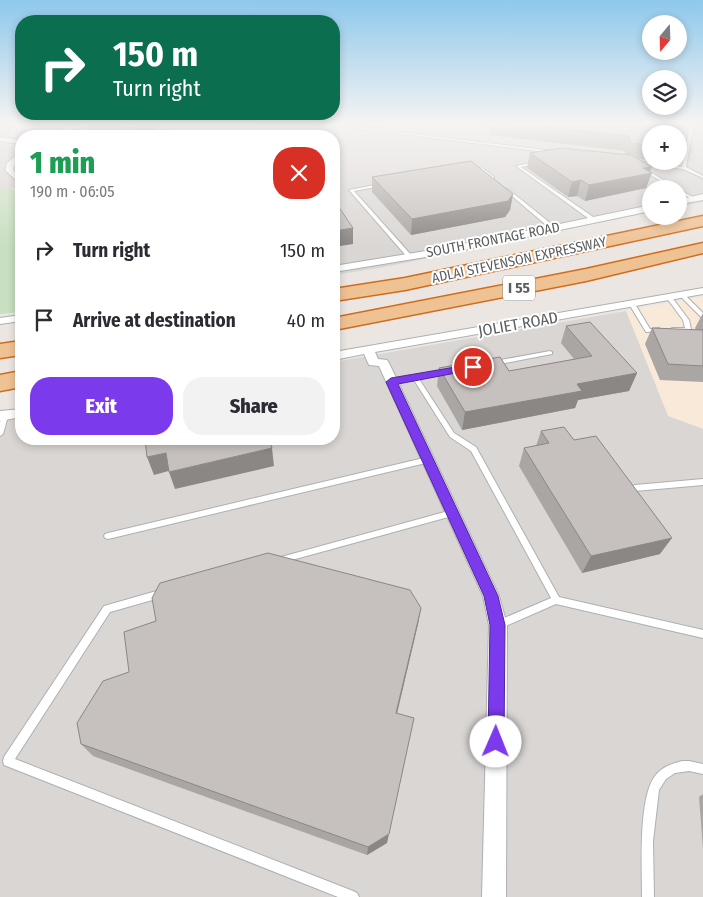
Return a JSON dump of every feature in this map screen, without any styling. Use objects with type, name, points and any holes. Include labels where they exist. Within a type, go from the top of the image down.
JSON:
[{"type":"highway","name":"ADLAI STEVENSON EXPRESSWAY","points":[[340,294],[405,284],[703,221]]},
{"type":"highway","name":"ADLAI STEVENSON EXPRESSWAY","points":[[340,323],[586,275],[703,248]]},
{"type":"highway","points":[[0,351],[15,349]]},
{"type":"highway","points":[[0,382],[15,380]]},
{"type":"street","points":[[687,200],[703,197]]},
{"type":"street","name":"SOUTH FRONTAGE ROAD","points":[[340,268],[410,257],[642,210]]},
{"type":"street","name":"JOLIET ROAD","points":[[340,355],[703,291]]},
{"type":"street","points":[[0,321],[15,319]]},
{"type":"street","points":[[368,350],[374,362],[383,363],[491,596],[498,625],[494,897]]},
{"type":"street","points":[[2,416],[15,414]]},
{"type":"lane","points":[[523,165],[518,166],[594,220]]},
{"type":"lane","points":[[462,171],[481,168],[495,180]]},
{"type":"lane","points":[[687,169],[703,177]]},
{"type":"lane","points":[[646,170],[663,180]]},
{"type":"lane","points":[[388,184],[351,190],[410,257]]},
{"type":"lane","points":[[502,186],[553,228]]},
{"type":"lane","points":[[687,195],[694,199]]},
{"type":"lane","points":[[682,295],[703,316]]},
{"type":"lane","points":[[632,304],[648,331],[688,329],[686,320],[669,297]]},
{"type":"lane","points":[[483,365],[550,353]]},
{"type":"lane","points":[[391,382],[454,370]]},
{"type":"lane","points":[[415,377],[452,434],[474,450],[556,600]]},
{"type":"lane","points":[[0,434],[2,416]]},
{"type":"lane","points":[[108,536],[428,460]]},
{"type":"lane","points":[[634,488],[703,482]]},
{"type":"lane","points":[[269,564],[452,513]]},
{"type":"lane","points":[[174,590],[107,609],[8,762],[353,897]]},
{"type":"lane","points":[[498,625],[556,600],[703,634]]},
{"type":"lane","points":[[648,897],[648,828],[654,788],[661,777],[675,766],[691,765],[703,769]]},
{"type":"shaded area","points":[[0,165],[15,165],[15,188],[0,188]]},
{"type":"shaded area","points":[[340,165],[642,165],[642,170],[687,170],[687,165],[703,165],[703,202],[687,205],[687,180],[642,180],[642,214],[385,267],[340,274]]},
{"type":"shaded area","points":[[703,296],[703,429],[668,416],[626,311]]},
{"type":"shaded area","points":[[626,311],[668,416],[703,429],[703,897],[0,897],[0,420],[15,418],[15,445],[340,445],[340,361]]},
{"type":"green space","points":[[10,187],[15,192],[15,313],[0,314],[0,188]]},
{"type":"building","points":[[447,165],[476,165],[513,194],[508,201],[412,219],[372,177]]},
{"type":"building","points":[[547,165],[642,165],[642,170],[652,173],[589,185],[581,180],[572,182]]},
{"type":"building","points":[[340,209],[353,228],[340,230]]},
{"type":"building","points":[[590,322],[637,373],[577,384],[582,391],[465,412],[439,368],[500,357],[509,371],[592,356],[566,326]]},
{"type":"building","points":[[652,328],[703,330],[703,366],[668,364]]},
{"type":"building","points":[[564,427],[574,440],[596,436],[672,538],[591,556],[524,448],[549,443],[541,431]]},
{"type":"building","points":[[146,445],[271,445],[272,448],[169,472],[166,453],[147,457]]},
{"type":"building","points":[[268,553],[410,590],[421,608],[396,713],[414,718],[389,834],[368,847],[81,744],[77,723],[103,681],[129,672],[124,632],[156,621],[152,598],[160,583]]},
{"type":"route","points":[[473,367],[391,382],[491,596],[498,625],[496,742]]}]
